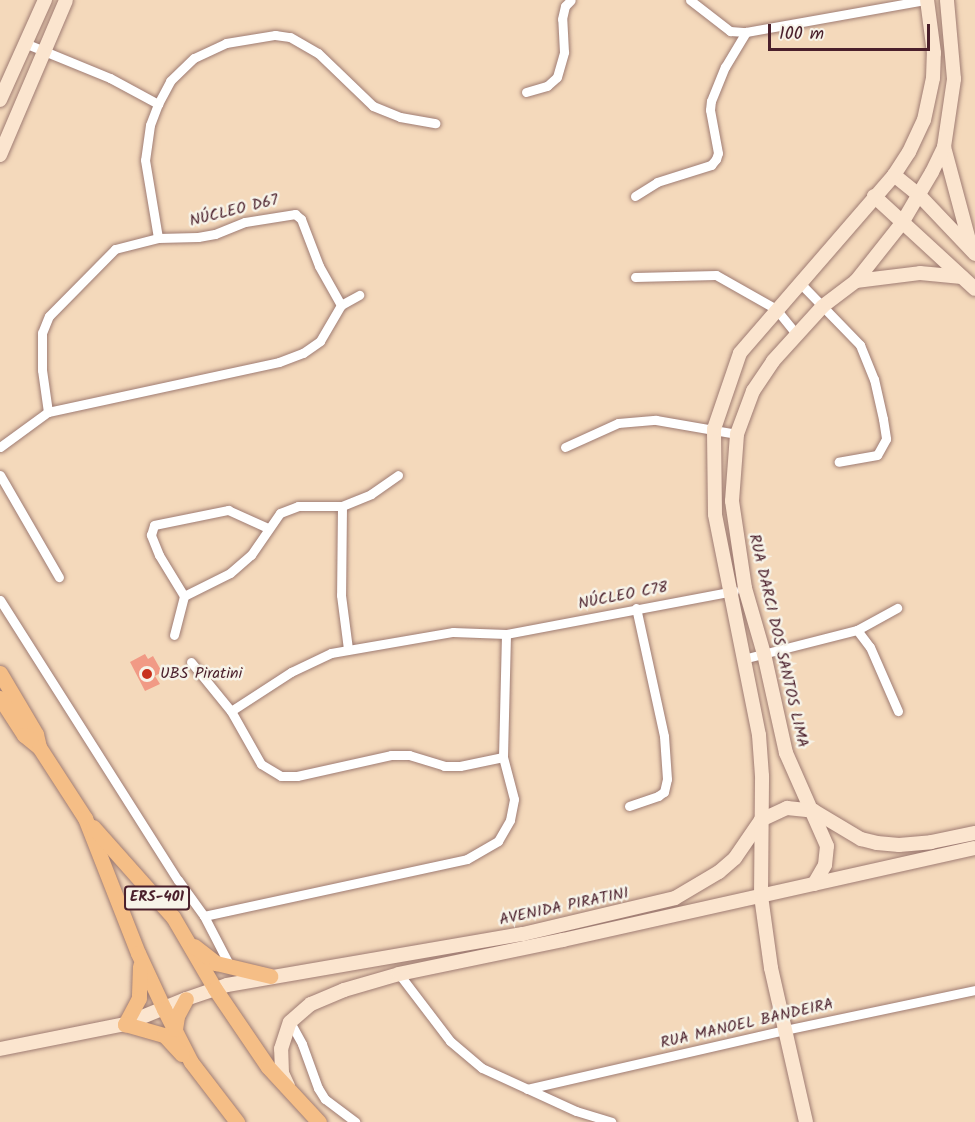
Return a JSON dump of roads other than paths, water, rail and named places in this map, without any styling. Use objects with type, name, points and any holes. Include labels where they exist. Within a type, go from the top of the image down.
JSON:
[{"type":"main road","points":[[0,673],[36,734],[39,747]]},
{"type":"main road","name":"ERS-401","points":[[0,698],[24,735],[39,747],[85,818],[173,917],[215,989],[268,1067],[319,1122]]},
{"type":"main road","name":"ERS-401","points":[[85,818],[138,953],[164,1009],[191,1062],[237,1122]]},
{"type":"main road","points":[[173,917],[196,948],[216,963],[270,976]]},
{"type":"main road","points":[[138,953],[139,998],[125,1024],[164,1035],[191,1062]]},
{"type":"main road","points":[[175,1029],[177,1016],[186,999]]},
{"type":"street","points":[[0,100],[45,0]]},
{"type":"street","points":[[0,155],[46,52],[66,0]]},
{"type":"street","points":[[526,92],[547,86],[557,78],[564,52],[562,19],[565,6],[571,0]]},
{"type":"street","points":[[690,0],[730,31],[746,32],[926,0]]},
{"type":"street","name":"RUA DARCI DOS SANTOS LIMA","points":[[806,1122],[771,968],[761,896],[762,776],[759,735],[715,514],[714,429],[740,353],[799,282],[894,175],[919,132],[933,78],[934,53],[926,0]]},
{"type":"street","name":"RUA DARCI DOS SANTOS LIMA","points":[[814,884],[825,866],[827,856],[824,835],[786,753],[764,654],[746,588],[732,501],[737,434],[758,381],[796,334],[823,306],[856,281],[902,223],[920,196],[944,147],[954,79],[947,0]]},
{"type":"street","points":[[635,196],[657,183],[711,165],[716,159],[718,153],[710,110],[711,101],[725,67],[746,32]]},
{"type":"street","points":[[48,412],[42,370],[42,333],[49,316],[115,249],[158,238],[145,160],[150,125],[170,81],[194,58],[226,44],[275,36],[290,37],[318,53],[373,106],[400,117],[435,123]]},
{"type":"street","points":[[27,44],[110,78],[158,104]]},
{"type":"street","points":[[944,147],[973,252]]},
{"type":"street","points":[[894,175],[920,196],[973,252]]},
{"type":"street","points":[[874,196],[975,289]]},
{"type":"street","name":"NÚCLEO D67","points":[[158,238],[198,237],[215,234],[245,222],[295,214],[301,219],[319,266],[341,305]]},
{"type":"street","points":[[856,281],[920,273],[962,278]]},
{"type":"street","points":[[635,277],[716,275],[776,309],[796,334]]},
{"type":"street","points":[[799,282],[860,345],[874,379],[886,438],[877,455],[839,462]]},
{"type":"street","points":[[0,447],[48,412],[279,362],[303,353],[320,341],[341,305],[359,295]]},
{"type":"street","points":[[565,447],[618,423],[656,420],[737,434]]},
{"type":"street","points":[[0,475],[59,577]]},
{"type":"street","points":[[184,596],[230,573],[251,555],[280,513],[298,506],[342,506],[371,494],[398,475]]},
{"type":"street","points":[[342,506],[341,595],[348,649]]},
{"type":"street","points":[[174,635],[184,596],[151,535],[154,525],[228,510],[268,528]]},
{"type":"street","name":"NÚCLEO C78","points":[[231,711],[291,672],[331,653],[453,632],[506,634],[746,588]]},
{"type":"street","points":[[0,600],[204,916],[231,968]]},
{"type":"street","points":[[629,806],[664,792],[667,779],[664,736],[636,608]]},
{"type":"street","points":[[743,659],[857,630],[897,608]]},
{"type":"street","points":[[857,630],[870,647],[898,711]]},
{"type":"street","points":[[204,916],[467,859],[498,841],[510,820],[514,799],[503,757],[506,634]]},
{"type":"street","points":[[191,662],[231,711],[261,764],[281,776],[297,776],[391,755],[409,755],[444,766],[460,766],[503,757]]},
{"type":"street","points":[[761,820],[787,808],[814,811],[861,839],[899,845],[931,842],[975,832]]},
{"type":"street","name":"AVENIDA PIRATINI","points":[[0,1049],[125,1024],[215,989],[270,976],[523,934],[675,898],[719,872],[735,858],[761,820]]},
{"type":"street","name":"AVENIDA PIRATINI","points":[[290,1022],[311,1004],[344,990],[399,974],[975,848]]},
{"type":"street","points":[[334,967],[344,990]]},
{"type":"street","points":[[399,974],[450,1041],[482,1068],[527,1089],[611,1122]]},
{"type":"street","name":"RUA MANOEL BANDEIRA","points":[[527,1089],[785,1030],[975,990]]},
{"type":"street","points":[[290,1022],[280,1049],[281,1067],[286,1083],[301,1105]]},
{"type":"street","points":[[290,1022],[302,1044],[318,1088],[326,1099],[355,1122]]},
{"type":"place","name":"UBS Piratini","points":[[147,674]]}]
